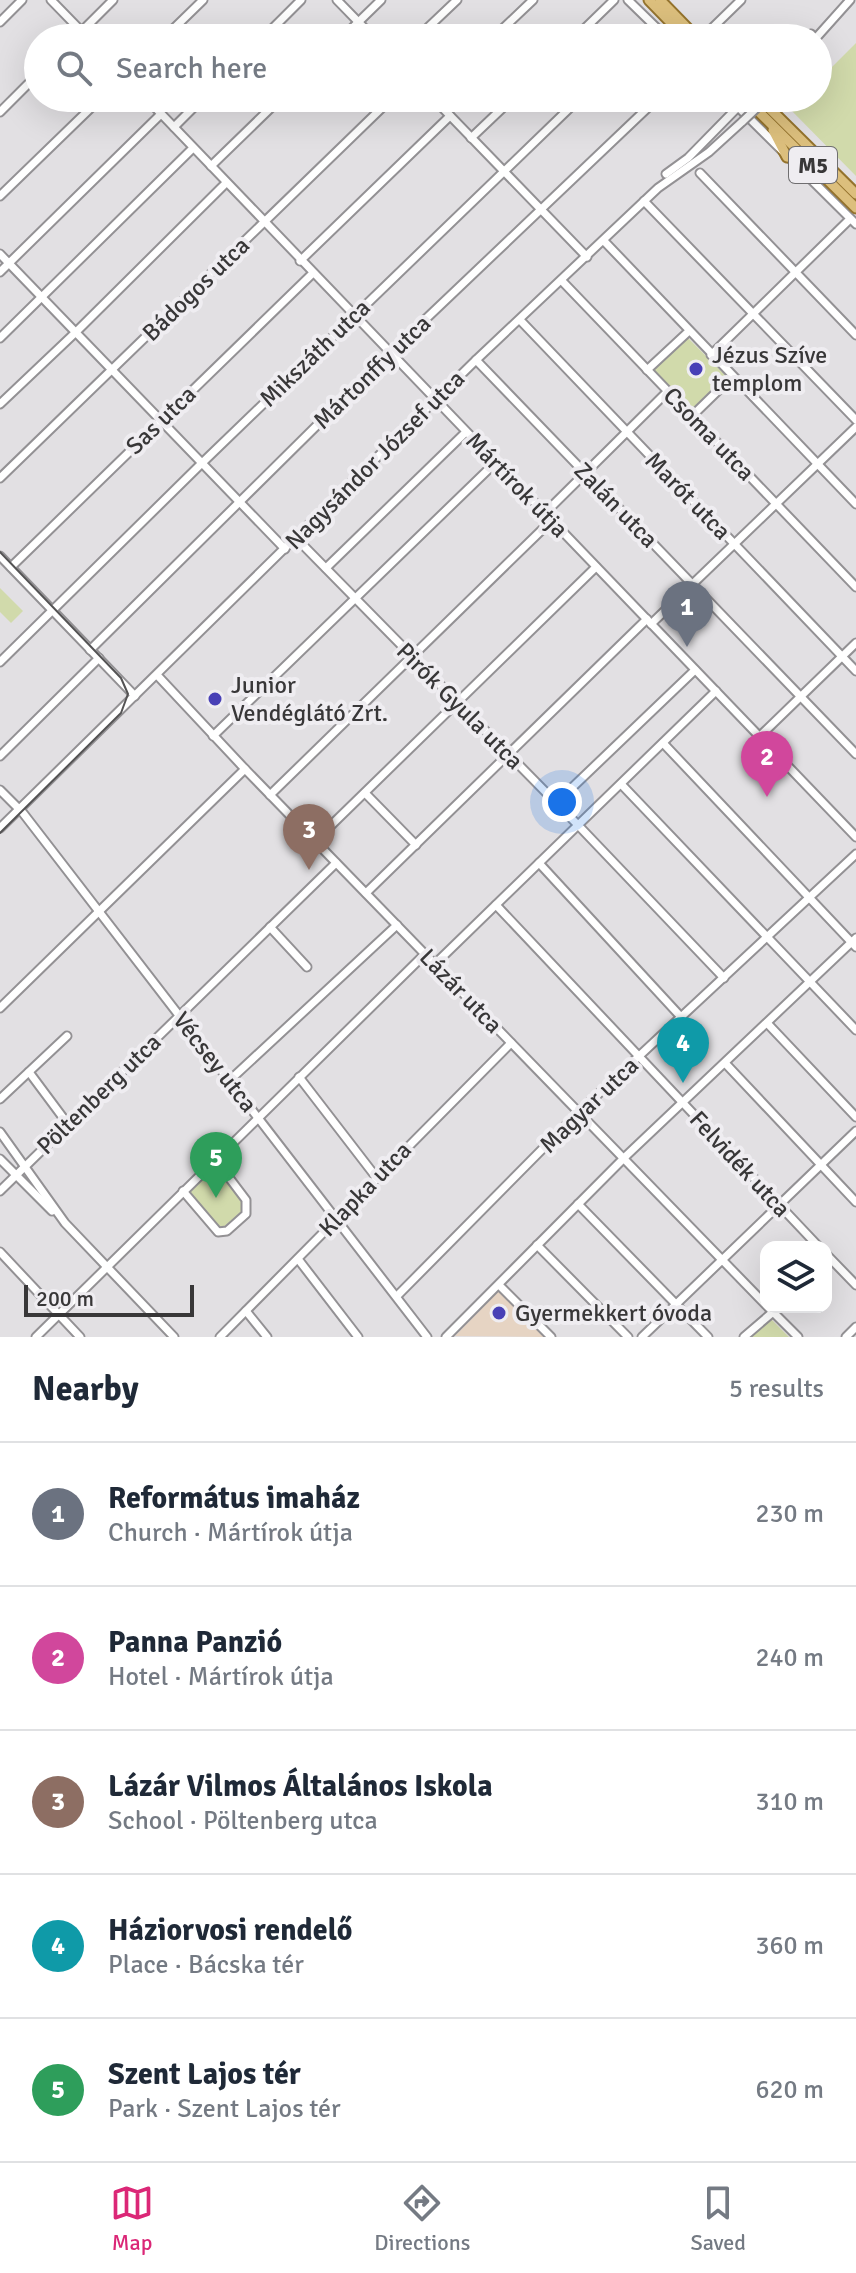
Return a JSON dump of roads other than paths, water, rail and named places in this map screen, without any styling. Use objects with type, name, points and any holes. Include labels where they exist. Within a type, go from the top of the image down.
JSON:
[{"type":"main road","points":[[649,0],[672,24]]},
{"type":"main road","points":[[660,0],[685,24]]},
{"type":"main road","name":"M5","points":[[759,112],[856,208]]},
{"type":"main road","name":"M5","points":[[770,112],[856,194]]},
{"type":"main road","points":[[770,123],[787,157]]},
{"type":"street","points":[[0,22],[22,0]]},
{"type":"street","points":[[51,0],[75,24]]},
{"type":"street","points":[[89,24],[113,0]]},
{"type":"street","points":[[178,24],[203,0]]},
{"type":"street","points":[[277,24],[301,0]]},
{"type":"street","points":[[337,0],[358,22],[381,0]]},
{"type":"street","points":[[432,24],[457,0]]},
{"type":"street","points":[[508,24],[533,0]]},
{"type":"street","points":[[589,24],[614,0]]},
{"type":"street","points":[[628,0],[652,24]]},
{"type":"street","points":[[715,24],[741,0]]},
{"type":"street","points":[[825,24],[850,0]]},
{"type":"street","points":[[0,112],[24,88]]},
{"type":"street","points":[[0,196],[87,112]]},
{"type":"street","points":[[174,127],[189,112]]},
{"type":"street","points":[[211,166],[267,112]]},
{"type":"street","name":"Bádogos utca","points":[[0,478],[378,112]]},
{"type":"street","points":[[446,112],[587,257]]},
{"type":"street","points":[[471,138],[498,112]]},
{"type":"street","name":"Mikszáth utca","points":[[0,662],[565,112]]},
{"type":"street","name":"Mártonffy utca","points":[[90,650],[390,353],[643,112]]},
{"type":"street","points":[[666,174],[688,158],[733,112]]},
{"type":"street","points":[[711,355],[853,221],[743,112]]},
{"type":"street","name":"Nagysándor József utca","points":[[0,828],[476,360],[658,188],[709,152],[750,112]]},
{"type":"street","points":[[0,272],[161,114]]},
{"type":"street","name":"Mártírok útja","points":[[161,114],[856,837]]},
{"type":"street","points":[[300,261],[450,116]]},
{"type":"street","points":[[0,338],[193,148]]},
{"type":"street","points":[[700,173],[856,335]]},
{"type":"street","points":[[0,404],[226,183]]},
{"type":"street","points":[[644,201],[856,420]]},
{"type":"street","points":[[604,241],[856,504]]},
{"type":"street","points":[[0,254],[285,549]]},
{"type":"street","name":"Sas utca","points":[[11,567],[312,274]]},
{"type":"street","name":"Csoma utca","points":[[562,281],[856,587]]},
{"type":"street","name":"Marót utca","points":[[520,320],[856,671]]},
{"type":"street","points":[[647,370],[689,331]]},
{"type":"street","name":"Zalán utca","points":[[476,360],[856,754]]},
{"type":"street","points":[[692,416],[732,377]]},
{"type":"street","points":[[545,513],[667,392]]},
{"type":"street","points":[[366,893],[508,753],[693,585],[856,427]]},
{"type":"street","points":[[326,568],[466,432]]},
{"type":"street","points":[[213,736],[496,462]]},
{"type":"street","points":[[270,795],[552,520]]},
{"type":"street","name":"Pirók Gyula utca","points":[[296,538],[724,978]]},
{"type":"street","points":[[0,556],[135,696]]},
{"type":"street","points":[[315,841],[596,567]]},
{"type":"street","points":[[760,736],[856,643]]},
{"type":"street","points":[[0,756],[99,658]]},
{"type":"street","points":[[556,803],[695,670]]},
{"type":"street","name":"Lázár utca","points":[[157,675],[760,1299]]},
{"type":"street","points":[[435,964],[716,691]]},
{"type":"street","points":[[448,1336],[623,1159],[809,981],[854,943],[663,743]]},
{"type":"street","points":[[0,1008],[245,769]]},
{"type":"street","points":[[621,784],[856,1030]]},
{"type":"street","name":"Vécsey utca","points":[[0,790],[19,809],[427,1337]]},
{"type":"street","points":[[365,793],[416,845]]},
{"type":"street","name":"Magyar utca","points":[[397,1296],[579,1112],[856,854]]},
{"type":"street","name":"Pöltenberg utca","points":[[0,1191],[336,863]]},
{"type":"street","points":[[539,863],[682,1018]]},
{"type":"street","name":"Felvidék utca","points":[[496,905],[813,1241]]},
{"type":"street","points":[[230,1080],[397,925]]},
{"type":"street","points":[[270,927],[307,967]]},
{"type":"street","points":[[36,1337],[425,954]]},
{"type":"street","points":[[767,1023],[856,1117]]},
{"type":"street","points":[[0,1099],[67,1036]]},
{"type":"street","name":"Klapka utca","points":[[220,1337],[511,1043]]},
{"type":"street","points":[[725,1063],[856,1202]]},
{"type":"street","points":[[29,1072],[67,1123]]},
{"type":"street","points":[[299,1077],[376,1177]]},
{"type":"street","points":[[642,1337],[856,1131]]},
{"type":"street","points":[[0,1132],[65,1223]]},
{"type":"street","points":[[0,1159],[174,1337]]},
{"type":"street","points":[[183,1191],[215,1230],[221,1233],[246,1214],[246,1200],[215,1159]]},
{"type":"street","points":[[578,1204],[708,1337]]},
{"type":"street","points":[[537,1245],[628,1337]]},
{"type":"street","points":[[0,1252],[80,1337]]},
{"type":"street","points":[[298,1259],[358,1337]]},
{"type":"street","points":[[832,1260],[856,1285]]},
{"type":"street","points":[[499,1285],[551,1337]]},
{"type":"street","points":[[246,1311],[267,1337]]},
{"type":"street","points":[[744,1337],[765,1313]]},
{"type":"street","name":"Lázár utca","points":[[774,1313],[798,1337]]},
{"type":"street","points":[[846,1337],[856,1327]]},
{"type":"tram line","points":[[0,552],[121,678],[128,694],[121,713],[0,833]]},
{"type":"place","name":"Jézus Szíve templom","points":[[696,369]]},
{"type":"place","name":"Református imaház","points":[[687,647]]},
{"type":"place","name":"Junior Vendéglátó Zrt.","points":[[215,699]]},
{"type":"place","name":"Panna Panzió","points":[[767,797]]},
{"type":"place","name":"Lázár Vilmos Általános Iskola","points":[[309,870]]},
{"type":"place","name":"Háziorvosi rendelő","points":[[683,1083]]},
{"type":"place","name":"Szent Lajos tér","points":[[216,1198]]},
{"type":"place","name":"Gyermekkert óvoda","points":[[499,1313]]}]
